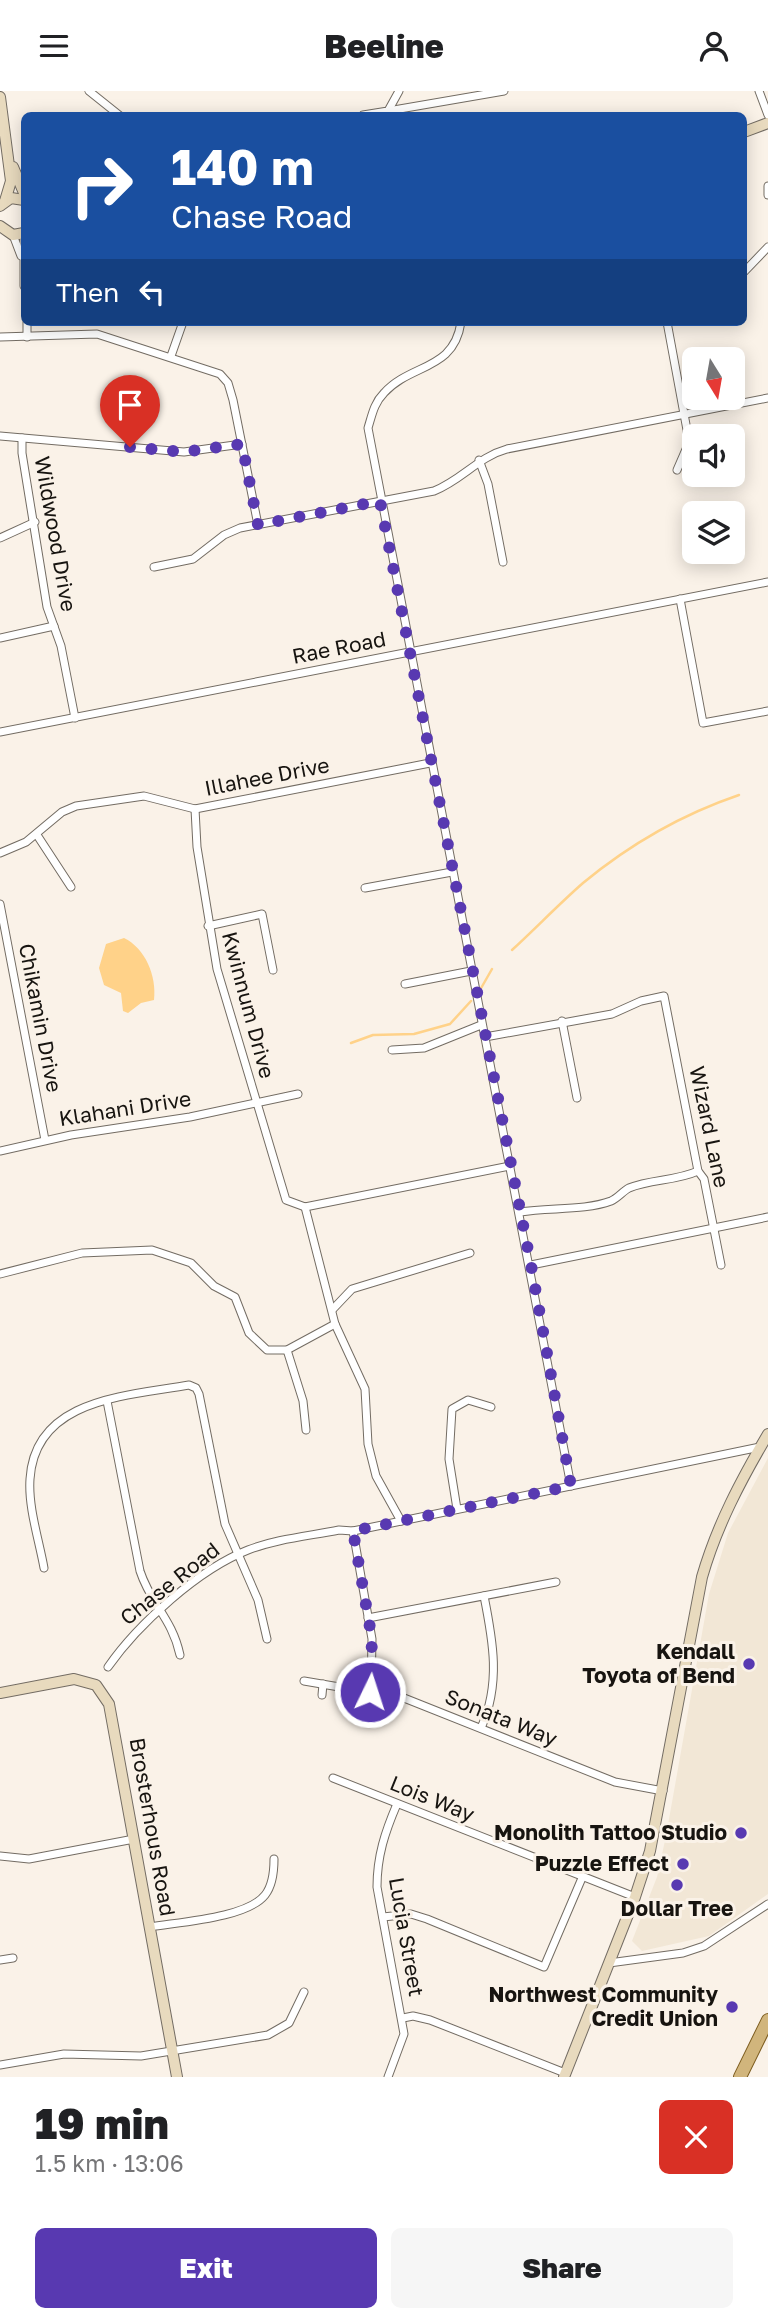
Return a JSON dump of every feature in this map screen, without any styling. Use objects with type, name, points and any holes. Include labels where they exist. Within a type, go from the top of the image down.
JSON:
[{"type":"main road","points":[[740,2077],[768,2020]]},
{"type":"street","points":[[89,91],[115,112]]},
{"type":"street","points":[[388,111],[399,91]]},
{"type":"street","points":[[382,112],[504,91]]},
{"type":"street","points":[[759,91],[768,115]]},
{"type":"street","points":[[0,97],[11,181],[3,204]]},
{"type":"street","points":[[747,131],[768,123]]},
{"type":"street","points":[[9,158],[21,186]]},
{"type":"street","points":[[768,186],[768,195]]},
{"type":"street","points":[[3,204],[17,198],[21,199]]},
{"type":"street","points":[[1,228],[19,234]]},
{"type":"street","points":[[747,269],[768,247]]},
{"type":"street","points":[[27,326],[27,337]]},
{"type":"street","points":[[171,356],[182,326]]},
{"type":"street","points":[[460,326],[450,352],[384,392],[374,407],[368,428],[481,1025],[531,1265],[571,1486]]},
{"type":"street","points":[[668,326],[684,414],[687,447],[677,470]]},
{"type":"street","points":[[0,337],[97,334],[206,367],[220,374],[228,383],[258,525]]},
{"type":"street","points":[[154,567],[192,559],[224,535],[258,525],[451,484],[479,460],[507,449],[768,397]]},
{"type":"street","points":[[0,436],[184,452],[242,444]]},
{"type":"street","name":"Wildwood Drive","points":[[22,438],[23,460],[47,607],[54,626],[75,718]]},
{"type":"street","points":[[479,460],[488,484],[503,562]]},
{"type":"street","points":[[0,538],[35,523]]},
{"type":"street","name":"Rae Road","points":[[0,732],[768,582]]},
{"type":"street","points":[[680,599],[704,723],[768,711]]},
{"type":"street","points":[[0,638],[54,626]]},
{"type":"street","name":"Illahee Drive","points":[[0,853],[37,835],[62,812],[76,806],[144,796],[195,809],[430,763]]},
{"type":"street","name":"Kwinnum Drive","points":[[195,809],[208,926],[226,1006],[283,1192],[290,1204],[305,1207]]},
{"type":"street","points":[[37,835],[71,887]]},
{"type":"street","points":[[365,888],[452,872]]},
{"type":"street","name":"Chikamin Drive","points":[[0,904],[45,1140]]},
{"type":"street","points":[[208,926],[262,914],[273,970]]},
{"type":"street","points":[[405,984],[471,971]]},
{"type":"street","name":"Wizard Lane","points":[[562,1021],[612,1014],[640,1000],[664,996],[698,1171],[704,1179],[721,1265]]},
{"type":"street","points":[[485,1037],[562,1021],[577,1098]]},
{"type":"street","points":[[392,1050],[424,1048],[481,1025]]},
{"type":"street","name":"Klahani Drive","points":[[0,1151],[45,1140],[179,1119],[298,1094]]},
{"type":"street","points":[[401,1521],[376,1476],[368,1444],[365,1389],[335,1324],[305,1207],[510,1166]]},
{"type":"street","points":[[520,1212],[555,1206],[569,1209],[612,1200],[629,1188],[684,1178],[698,1171]]},
{"type":"street","points":[[531,1265],[768,1217]]},
{"type":"street","points":[[0,1274],[82,1253],[128,1249],[176,1255],[200,1270],[214,1286],[235,1297],[249,1333],[267,1350],[287,1350],[335,1324]]},
{"type":"street","points":[[333,1309],[352,1289],[470,1253]]},
{"type":"street","points":[[287,1350],[303,1401],[306,1430]]},
{"type":"street","points":[[44,1569],[30,1478],[46,1433],[67,1415],[107,1401],[190,1385],[196,1388],[202,1401],[225,1524],[261,1608],[267,1639]]},
{"type":"street","points":[[457,1509],[449,1459],[452,1409],[468,1400],[491,1407]]},
{"type":"street","points":[[107,1401],[140,1571],[150,1595],[176,1633],[180,1655]]},
{"type":"street","points":[[403,2018],[413,2016],[430,2021],[564,2075],[635,1897],[664,1791],[702,1577],[721,1520],[768,1434]]},
{"type":"street","name":"Chase Road","points":[[108,1667],[126,1642],[161,1609],[224,1562],[239,1554],[325,1533],[353,1531],[760,1447]]},
{"type":"street","points":[[353,1531],[368,1618],[373,1667],[370,1692]]},
{"type":"street","points":[[368,1618],[556,1582]]},
{"type":"street","points":[[481,1728],[491,1701],[494,1675],[494,1647],[484,1596]]},
{"type":"street","name":"Brosterhous Road","points":[[0,1693],[62,1680],[85,1681],[96,1685],[104,1694],[113,1717],[177,2077]]},
{"type":"street","name":"Sonata Way","points":[[304,1681],[404,1698],[615,1783],[664,1791]]},
{"type":"street","points":[[321,1695],[323,1684]]},
{"type":"street","name":"Lois Way","points":[[333,1778],[635,1897]]},
{"type":"street","name":"Lucia Street","points":[[388,2077],[401,2047],[403,2018],[383,1917],[377,1864],[382,1840],[397,1804]]},
{"type":"street","points":[[0,1856],[29,1859],[134,1839]]},
{"type":"street","points":[[150,1927],[242,1911],[265,1896],[274,1875],[274,1859]]},
{"type":"street","points":[[383,1917],[411,1914],[544,1967],[582,1878]]},
{"type":"street","points":[[609,1963],[682,1953],[705,1946],[768,1904]]},
{"type":"street","points":[[0,1960],[13,1958]]},
{"type":"street","points":[[0,2065],[64,2054],[141,2056],[268,2035],[289,2023],[303,1992]]},
{"type":"shaded area","points":[[124,938],[144,956],[154,982],[154,1000],[141,1003],[128,1013],[123,1011],[121,993],[104,985],[99,968],[106,944]]},
{"type":"shaded area","points":[[768,1458],[768,1894],[709,1936],[642,1951],[632,1941],[657,1877],[709,1594],[728,1533]]},
{"type":"waterway","points":[[512,950],[583,883],[619,856],[677,821],[739,795]]},
{"type":"waterway","points":[[480,990],[492,969]]},
{"type":"waterway","points":[[351,1043],[373,1035],[414,1034],[450,1024],[471,1001]]},
{"type":"place","name":"Kendall Toyota of Bend","points":[[749,1664]]},
{"type":"place","name":"Monolith Tattoo Studio","points":[[741,1833]]},
{"type":"place","name":"Puzzle Effect","points":[[683,1864]]},
{"type":"place","name":"Dollar Tree","points":[[677,1885]]},
{"type":"place","name":"Northwest Community Credit Union","points":[[732,2007]]},
{"type":"route","points":[[130,447],[184,452],[242,444],[258,525],[380,501],[481,1025],[531,1265],[571,1486],[353,1531],[372,1639],[370,1692]]}]
